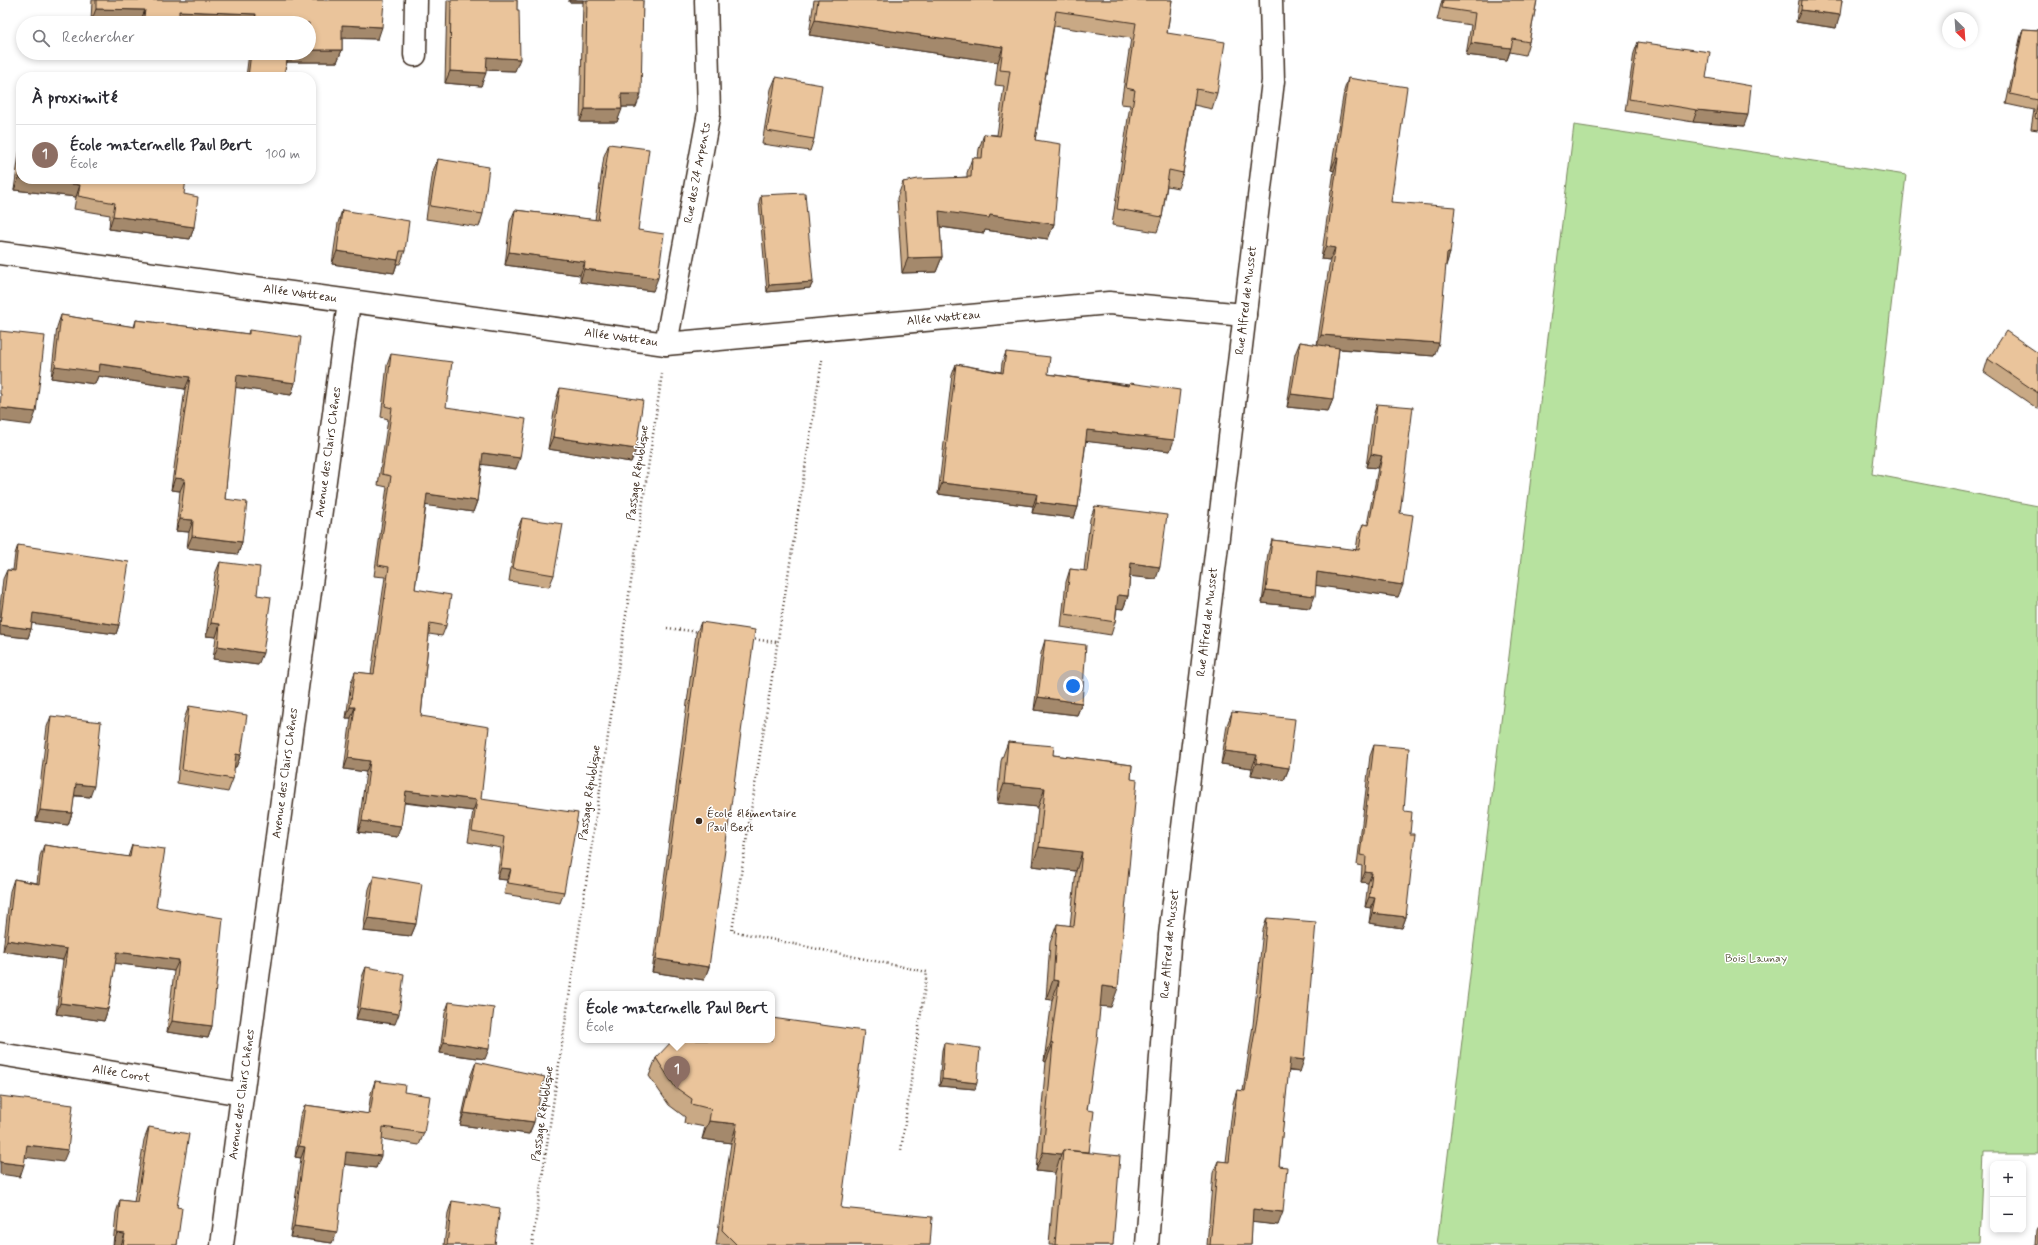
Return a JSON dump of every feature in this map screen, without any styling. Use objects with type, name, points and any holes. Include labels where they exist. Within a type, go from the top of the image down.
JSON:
[{"type":"street","points":[[415,55],[416,0]]},
{"type":"street","name":"Rue des 24 Arpents","points":[[666,344],[709,113],[706,0]]},
{"type":"street","name":"Rue Alfred de Musset","points":[[1147,1245],[1170,935],[1274,81],[1272,0]]},
{"type":"street","name":"Allée Watteau","points":[[0,253],[349,302],[666,344],[1109,303],[1245,315]]},
{"type":"street","name":"Avenue des Clairs Chênes","points":[[222,1245],[349,302]]},
{"type":"street","name":"Allée Corot","points":[[0,1054],[242,1094]]},
{"type":"path","points":[[827,330],[776,642],[732,931],[928,972],[901,1150]]},
{"type":"path","name":"Passage République","points":[[532,1245],[666,344]]},
{"type":"path","points":[[667,628],[706,633]]},
{"type":"path","points":[[745,638],[776,642]]},
{"type":"green space","name":"Bois Launay","points":[[1574,125],[1906,175],[1872,474],[2038,506],[2038,1153],[1984,1153],[1980,1245],[1437,1245]]},
{"type":"building","points":[[96,0],[384,0],[382,27],[342,25],[342,50],[316,50],[316,16],[256,16],[256,14],[179,11],[179,16],[144,16],[145,10],[96,9]]},
{"type":"building","points":[[451,0],[517,0],[517,10],[519,10],[520,59],[487,57],[486,73],[450,71]]},
{"type":"building","points":[[587,0],[643,0],[641,94],[621,94],[622,109],[585,109]]},
{"type":"building","points":[[818,0],[1172,0],[1167,33],[1225,42],[1217,93],[1196,89],[1183,173],[1169,170],[1162,217],[1117,209],[1135,90],[1126,88],[1136,23],[1056,11],[1035,140],[1061,144],[1054,224],[990,215],[989,218],[939,211],[942,257],[908,258],[903,182],[918,179],[971,177],[972,158],[982,158],[984,134],[1000,136],[1010,71],[1000,70],[1003,47],[815,20]]},
{"type":"building","points":[[1443,0],[1537,0],[1529,42],[1513,39],[1511,48],[1471,43],[1475,13],[1442,8]]},
{"type":"building","points":[[1802,0],[1842,0],[1840,15],[1801,10]]},
{"type":"building","points":[[2023,29],[2038,30],[2038,100],[2010,94]]},
{"type":"building","points":[[1638,42],[1710,52],[1706,78],[1751,86],[1748,115],[1697,110],[1629,99]]},
{"type":"building","points":[[250,60],[287,60],[284,72],[249,72]]},
{"type":"building","points":[[776,77],[822,85],[814,139],[767,131]]},
{"type":"building","points":[[1348,78],[1407,87],[1391,202],[1455,207],[1450,253],[1447,253],[1439,343],[1321,335],[1335,248],[1326,246],[1338,158],[1336,158]]},
{"type":"building","points":[[2038,100],[2038,119],[2035,118]]},
{"type":"building","points":[[609,144],[649,149],[638,230],[664,234],[658,278],[584,269],[585,262],[509,252],[515,210],[598,220]]},
{"type":"building","points":[[438,159],[489,167],[483,214],[430,206]]},
{"type":"building","points":[[72,184],[185,184],[184,194],[198,197],[194,227],[113,216],[115,203],[78,196],[80,185]]},
{"type":"building","points":[[805,193],[813,282],[769,285],[761,195]]},
{"type":"building","points":[[342,210],[409,221],[405,251],[400,251],[398,260],[337,251]]},
{"type":"building","points":[[61,315],[135,327],[136,320],[249,334],[249,330],[301,337],[295,383],[237,375],[225,499],[247,502],[242,542],[192,536],[193,520],[180,519],[185,479],[175,478],[190,377],[100,364],[99,372],[55,366]]},
{"type":"building","points":[[0,331],[45,336],[36,412],[0,408]]},
{"type":"building","points":[[2006,331],[2038,353],[2038,393],[1988,359]]},
{"type":"building","points":[[1300,342],[1339,348],[1333,399],[1291,394]]},
{"type":"building","points":[[1006,352],[1050,357],[1048,374],[1129,386],[1130,383],[1180,390],[1174,440],[1087,430],[1078,507],[1036,502],[1037,494],[942,483],[956,364],[1003,373]]},
{"type":"building","points":[[391,354],[452,362],[446,407],[526,419],[520,458],[483,453],[477,501],[427,494],[415,589],[451,595],[446,626],[430,623],[421,716],[489,727],[481,799],[578,813],[564,892],[508,883],[511,869],[501,868],[505,837],[472,831],[477,800],[406,791],[401,826],[362,821],[370,761],[348,758],[355,707],[350,707],[355,672],[374,674],[389,567],[378,565],[391,476],[382,474],[392,408],[385,406]]},
{"type":"building","points":[[560,388],[643,400],[636,449],[553,437]]},
{"type":"building","points":[[1377,404],[1413,407],[1400,513],[1413,515],[1403,585],[1317,572],[1315,596],[1266,590],[1272,540],[1359,550],[1363,524],[1369,525],[1382,456],[1371,454]]},
{"type":"building","points":[[1095,506],[1167,515],[1160,567],[1131,563],[1128,596],[1118,595],[1115,622],[1065,614],[1070,569],[1087,571]]},
{"type":"building","points":[[522,518],[563,524],[554,575],[513,568]]},
{"type":"building","points":[[18,545],[129,562],[119,625],[33,613],[31,629],[0,625],[7,570],[15,571]]},
{"type":"building","points":[[220,562],[260,567],[257,595],[271,597],[263,653],[218,646],[220,624],[211,623]]},
{"type":"building","points":[[701,622],[755,630],[709,967],[656,959]]},
{"type":"building","points":[[1045,640],[1086,645],[1082,703],[1038,697]]},
{"type":"building","points":[[189,706],[247,715],[241,755],[236,754],[233,779],[182,770]]},
{"type":"building","points":[[1232,712],[1295,719],[1289,768],[1256,763],[1257,755],[1225,751]]},
{"type":"building","points":[[51,716],[101,722],[94,786],[76,784],[72,813],[40,810]]},
{"type":"building","points":[[1008,742],[1054,746],[1053,755],[1132,765],[1131,779],[1137,780],[1118,988],[1102,986],[1097,1041],[1087,1110],[1094,1111],[1089,1152],[1063,1150],[1061,1154],[1043,1152],[1053,1043],[1051,1042],[1059,981],[1053,980],[1057,924],[1074,926],[1082,852],[1039,847],[1045,788],[1004,784]]},
{"type":"building","points":[[1374,745],[1409,748],[1404,811],[1412,812],[1410,834],[1415,834],[1406,917],[1372,913],[1375,898],[1369,897],[1372,873],[1365,872],[1366,856],[1360,855]]},
{"type":"building","points":[[44,845],[130,857],[132,845],[165,849],[156,907],[223,918],[212,1026],[172,1021],[179,960],[117,952],[108,1009],[60,1003],[67,949],[7,940],[14,879],[39,884]]},
{"type":"building","points":[[374,876],[422,884],[416,924],[368,918]]},
{"type":"building","points":[[1267,918],[1316,922],[1304,1060],[1290,1058],[1279,1166],[1287,1167],[1283,1212],[1253,1209],[1251,1245],[1210,1245],[1218,1161],[1229,1162],[1237,1090],[1245,1091],[1258,1013]]},
{"type":"building","points":[[366,967],[404,974],[399,1014],[360,1008]]},
{"type":"building","points":[[449,1002],[494,1008],[489,1049],[444,1042]]},
{"type":"building","points":[[775,1018],[864,1031],[841,1208],[932,1217],[930,1245],[737,1245],[722,1230],[737,1124],[709,1121],[711,1109],[691,1104],[692,1099],[675,1087],[656,1058],[670,1043],[775,1043]]},
{"type":"building","points":[[944,1043],[980,1048],[977,1083],[942,1079]]},
{"type":"building","points":[[476,1062],[545,1077],[534,1122],[464,1113]]},
{"type":"building","points":[[375,1081],[405,1085],[404,1092],[430,1096],[424,1133],[383,1127],[381,1156],[346,1152],[337,1232],[294,1226],[305,1147],[299,1146],[305,1105],[370,1114]]},
{"type":"building","points":[[0,1096],[73,1105],[68,1150],[27,1145],[24,1165],[0,1162]]},
{"type":"building","points":[[149,1127],[189,1134],[177,1207],[182,1208],[177,1245],[123,1245],[125,1234],[117,1233],[120,1200],[137,1202]]},
{"type":"building","points":[[1063,1150],[1120,1156],[1113,1245],[1055,1245]]},
{"type":"building","points":[[452,1201],[500,1208],[495,1245],[447,1245]]},
{"type":"place","name":"École élémentaire Paul Bert","points":[[699,821]]},
{"type":"place","name":"École maternelle Paul Bert","points":[[677,1089]]}]
